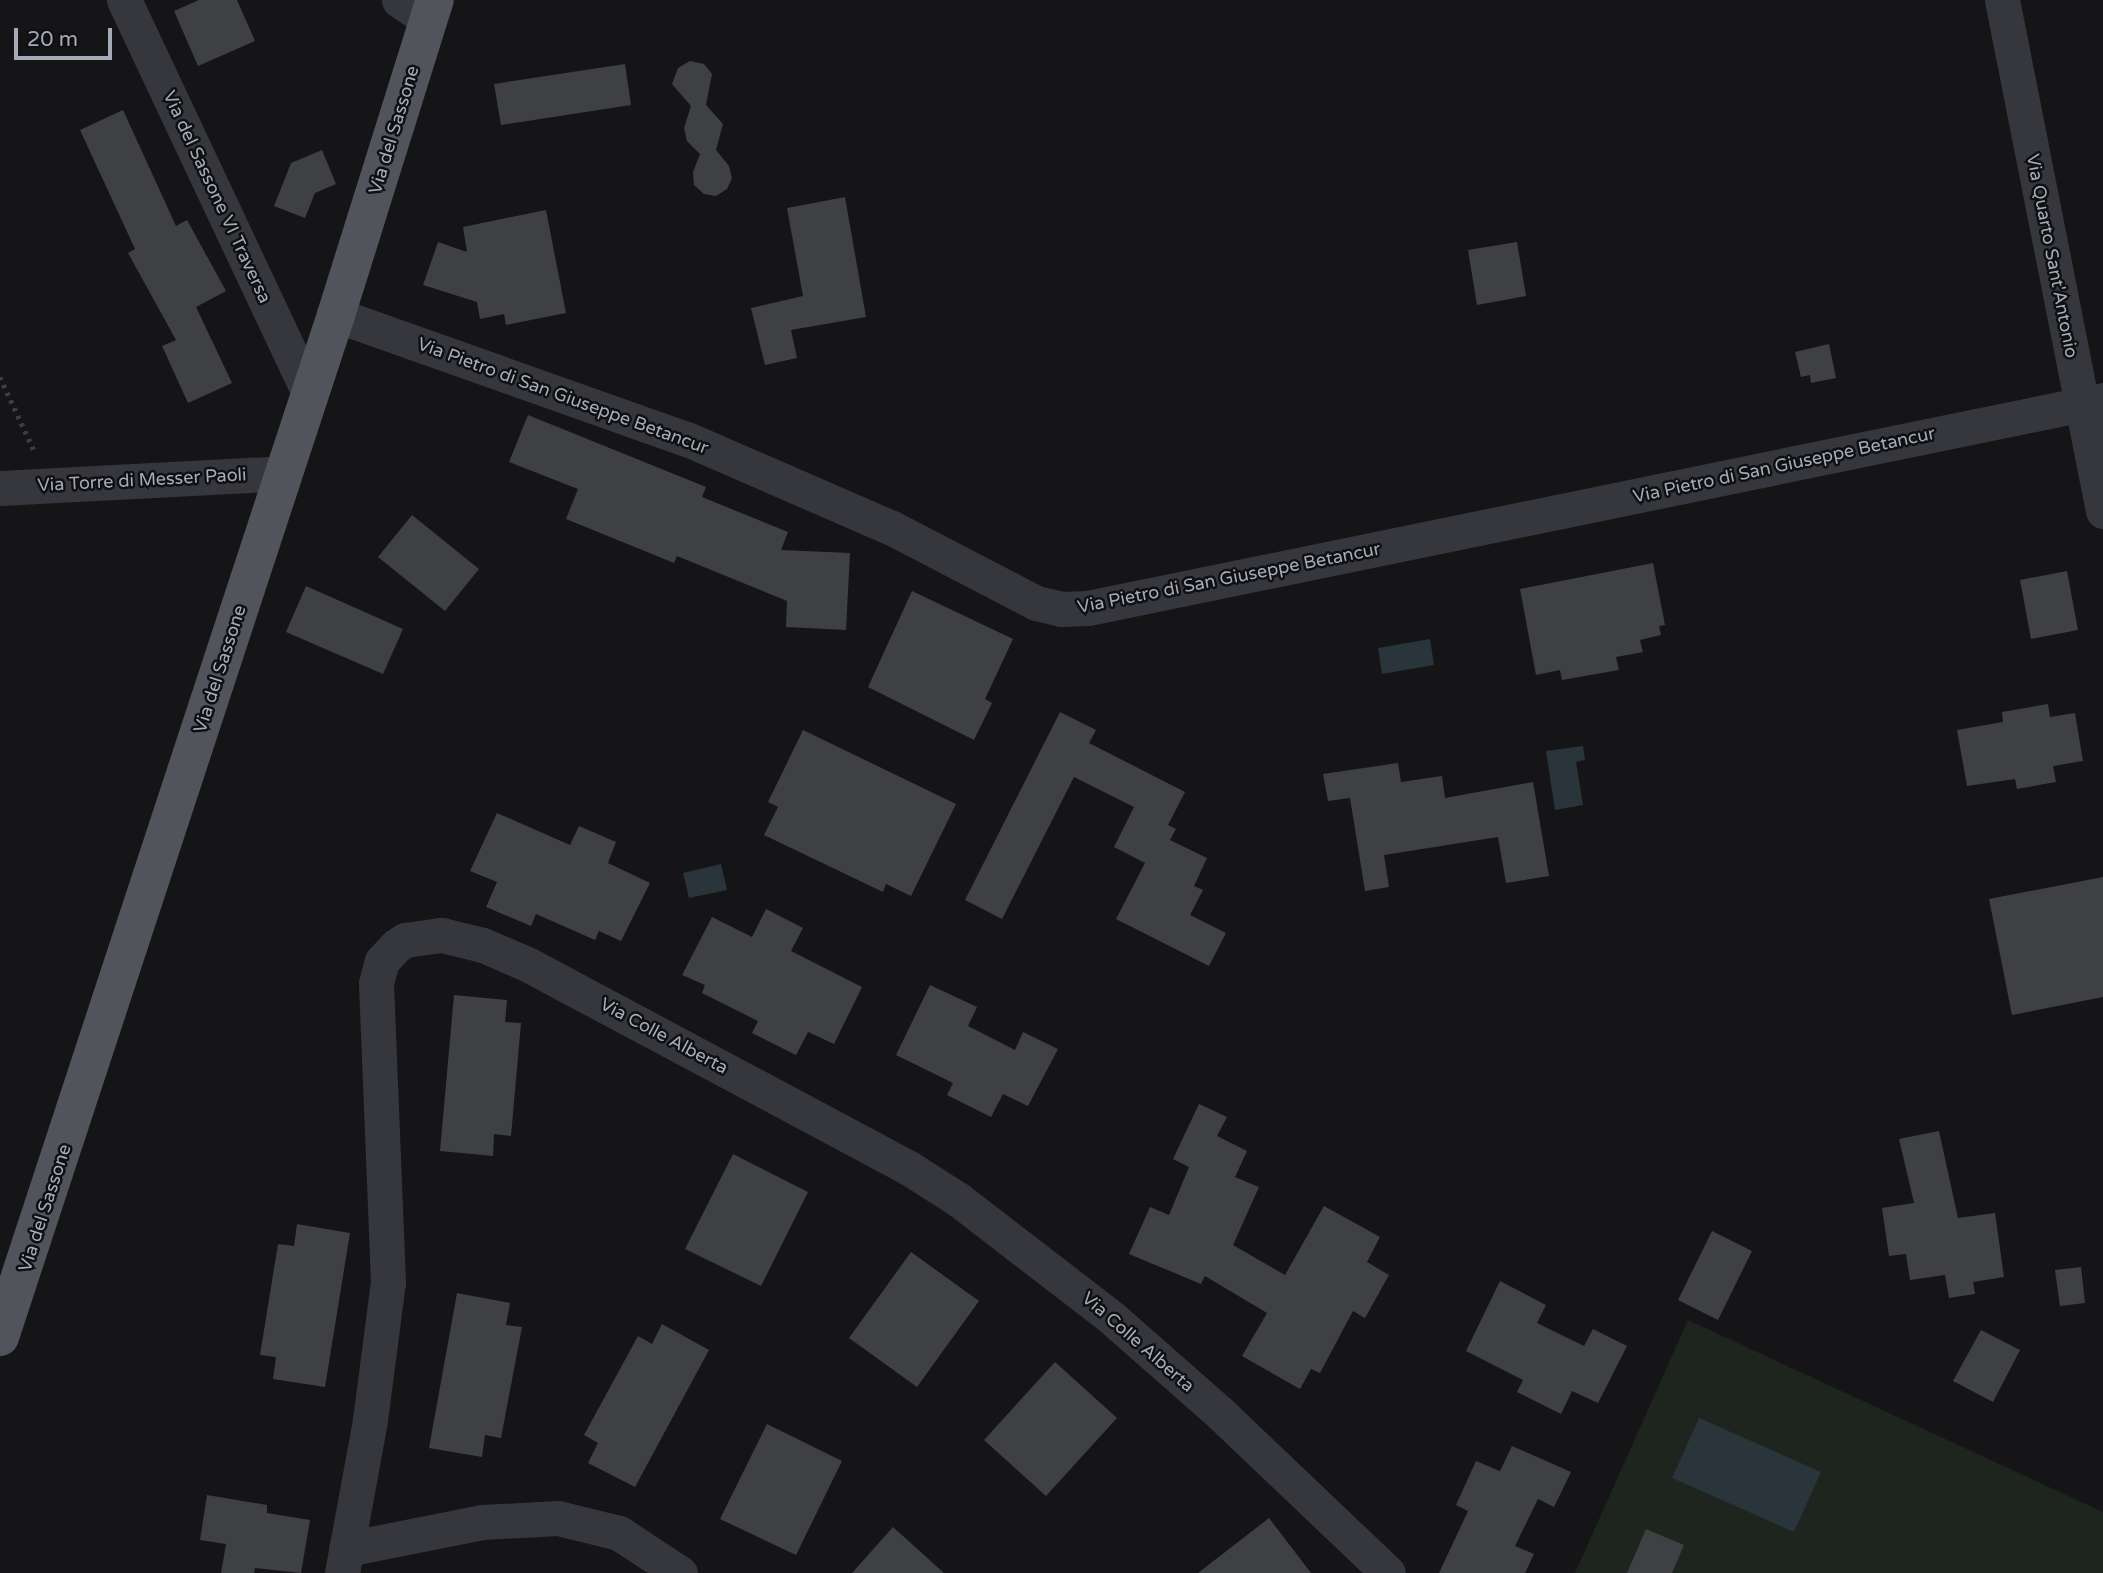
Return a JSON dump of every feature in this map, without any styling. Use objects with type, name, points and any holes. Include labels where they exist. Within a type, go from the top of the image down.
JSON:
[{"type":"main road","name":"Via del Sassone","points":[[0,1337],[336,315],[421,7]]},
{"type":"street","name":"Via del Sassone VI Traversa","points":[[124,0],[310,395]]},
{"type":"street","name":"Via Quarto Sant'Antonio","points":[[2002,0],[2092,402],[2103,511]]},
{"type":"street","name":"Via Pietro di San Giuseppe Betancur","points":[[336,315],[687,439],[892,528],[1036,603],[1061,609],[1088,608],[2092,402]]},
{"type":"street","name":"Via Torre di Messer Paoli","points":[[0,488],[284,473]]},
{"type":"street","name":"Via Colle Alberta","points":[[344,1561],[388,1282],[376,983],[382,961],[396,946],[405,940],[442,935],[483,945],[527,964],[884,1155],[959,1200],[1122,1327],[1220,1413],[1388,1573]]},
{"type":"street","points":[[344,1561],[449,1527],[558,1518],[619,1533],[680,1573]]},
{"type":"path","points":[[0,377],[51,485]]},
{"type":"shaded area","points":[[1430,639],[1434,665],[1382,674],[1378,648]]},
{"type":"shaded area","points":[[1583,746],[1585,760],[1576,762],[1583,805],[1555,810],[1546,751]]},
{"type":"shaded area","points":[[721,864],[727,890],[689,898],[683,873]]},
{"type":"shaded area","points":[[1688,1320],[2103,1512],[2103,1573],[1575,1573]]},
{"type":"shaded area","points":[[1699,1418],[1821,1472],[1794,1532],[1672,1478]]},
{"type":"building","points":[[199,0],[237,0],[255,41],[198,66],[174,11]]},
{"type":"building","points":[[690,61],[704,64],[712,74],[706,105],[723,124],[716,150],[729,166],[732,178],[727,189],[716,196],[704,194],[694,185],[693,172],[700,154],[687,141],[684,128],[691,106],[672,84],[678,68]]},
{"type":"building","points":[[625,64],[631,105],[501,125],[494,84]]},
{"type":"building","points":[[123,110],[176,226],[187,220],[226,291],[196,307],[232,383],[188,403],[162,346],[176,340],[128,253],[135,249],[80,130]]},
{"type":"building","points":[[322,150],[336,184],[315,193],[305,218],[274,206],[291,163]]},
{"type":"building","points":[[845,197],[866,317],[791,330],[797,358],[765,365],[751,308],[803,296],[787,208]]},
{"type":"building","points":[[546,210],[566,313],[506,325],[504,314],[480,319],[477,302],[423,285],[438,242],[467,252],[463,227]]},
{"type":"building","points":[[1517,242],[1526,296],[1477,305],[1468,250]]},
{"type":"building","points":[[1829,344],[1836,378],[1811,383],[1810,375],[1801,377],[1795,352]]},
{"type":"building","points":[[528,415],[706,487],[702,497],[788,532],[781,550],[850,553],[846,630],[786,627],[787,601],[677,556],[674,563],[566,519],[578,489],[509,462]]},
{"type":"building","points":[[412,515],[479,569],[445,611],[378,557]]},
{"type":"building","points":[[1653,563],[1665,625],[1659,626],[1661,635],[1640,640],[1643,652],[1616,657],[1619,670],[1562,680],[1560,670],[1536,675],[1520,589]]},
{"type":"building","points":[[2067,571],[2078,630],[2031,639],[2020,580]]},
{"type":"building","points":[[306,586],[403,629],[383,674],[286,632]]},
{"type":"building","points":[[912,591],[1013,639],[985,699],[992,703],[974,740],[868,687]]},
{"type":"building","points":[[2048,704],[2050,717],[2075,713],[2083,761],[2053,766],[2056,782],[2017,789],[2015,779],[1967,786],[1957,730],[2003,722],[2002,712]]},
{"type":"building","points":[[1060,712],[1096,730],[1089,743],[1185,792],[1168,825],[1176,829],[1170,840],[1207,858],[1194,886],[1203,890],[1190,915],[1226,933],[1209,966],[1116,919],[1145,863],[1114,847],[1134,807],[1074,777],[1002,919],[965,900]]},
{"type":"building","points":[[803,730],[956,804],[911,896],[886,884],[883,892],[764,835],[778,807],[768,802]]},
{"type":"building","points":[[1398,763],[1401,782],[1442,776],[1445,798],[1533,782],[1549,876],[1506,883],[1498,837],[1384,855],[1389,887],[1365,891],[1350,798],[1328,801],[1323,774]]},
{"type":"building","points":[[497,813],[570,845],[579,826],[616,842],[608,863],[650,883],[621,941],[599,931],[595,940],[536,914],[531,926],[486,907],[497,882],[470,871]]},
{"type":"building","points":[[2103,877],[2103,997],[2012,1015],[1989,899]]},
{"type":"building","points":[[766,909],[803,928],[791,951],[862,987],[834,1044],[808,1032],[796,1055],[752,1033],[758,1021],[702,993],[705,985],[682,975],[712,917],[752,937]]},
{"type":"building","points":[[930,985],[977,1007],[968,1026],[1015,1050],[1023,1032],[1058,1049],[1028,1106],[1003,1094],[991,1117],[947,1095],[953,1083],[896,1055]]},
{"type":"building","points":[[454,995],[507,1000],[505,1022],[521,1023],[511,1136],[494,1134],[493,1156],[440,1151]]},
{"type":"building","points":[[1199,1104],[1227,1117],[1217,1136],[1247,1151],[1235,1177],[1259,1187],[1233,1245],[1285,1275],[1324,1206],[1380,1237],[1367,1262],[1389,1275],[1365,1318],[1353,1311],[1320,1373],[1311,1369],[1300,1389],[1242,1356],[1267,1313],[1205,1276],[1201,1284],[1129,1254],[1150,1207],[1169,1215],[1189,1167],[1173,1159]]},
{"type":"building","points":[[1939,1131],[1958,1218],[1995,1213],[2004,1277],[1973,1282],[1975,1294],[1949,1298],[1945,1275],[1910,1280],[1906,1254],[1889,1256],[1882,1208],[1914,1203],[1899,1139]]},
{"type":"building","points":[[733,1154],[808,1192],[761,1286],[685,1249]]},
{"type":"building","points":[[297,1224],[350,1233],[325,1387],[273,1379],[276,1357],[260,1355],[278,1244],[294,1246]]},
{"type":"building","points":[[1712,1231],[1752,1251],[1718,1320],[1678,1300]]},
{"type":"building","points":[[911,1252],[979,1301],[917,1387],[849,1338]]},
{"type":"building","points":[[2081,1267],[2085,1303],[2060,1306],[2055,1270]]},
{"type":"building","points":[[1500,1281],[1546,1305],[1537,1323],[1584,1346],[1593,1329],[1627,1346],[1598,1403],[1572,1391],[1561,1414],[1517,1392],[1523,1380],[1466,1351]]},
{"type":"building","points":[[457,1293],[510,1303],[506,1325],[522,1327],[501,1438],[485,1435],[482,1457],[429,1448]]},
{"type":"building","points":[[662,1324],[709,1350],[635,1487],[588,1463],[598,1443],[584,1435],[638,1336],[652,1344]]},
{"type":"building","points":[[1981,1330],[2020,1350],[1993,1402],[1953,1381]]},
{"type":"building","points":[[1055,1362],[1117,1418],[1046,1496],[984,1440]]},
{"type":"building","points":[[767,1424],[842,1461],[796,1555],[720,1519]]},
{"type":"building","points":[[1512,1446],[1571,1472],[1554,1507],[1538,1499],[1515,1546],[1534,1554],[1525,1573],[1439,1573],[1468,1511],[1456,1505],[1476,1461],[1500,1471]]},
{"type":"building","points":[[207,1495],[267,1505],[267,1513],[310,1520],[301,1573],[255,1568],[254,1573],[221,1573],[226,1544],[200,1540]]},
{"type":"building","points":[[1269,1518],[1311,1573],[1198,1573]]},
{"type":"building","points":[[893,1527],[944,1573],[852,1573]]},
{"type":"building","points":[[1646,1529],[1684,1545],[1672,1573],[1627,1573]]}]
